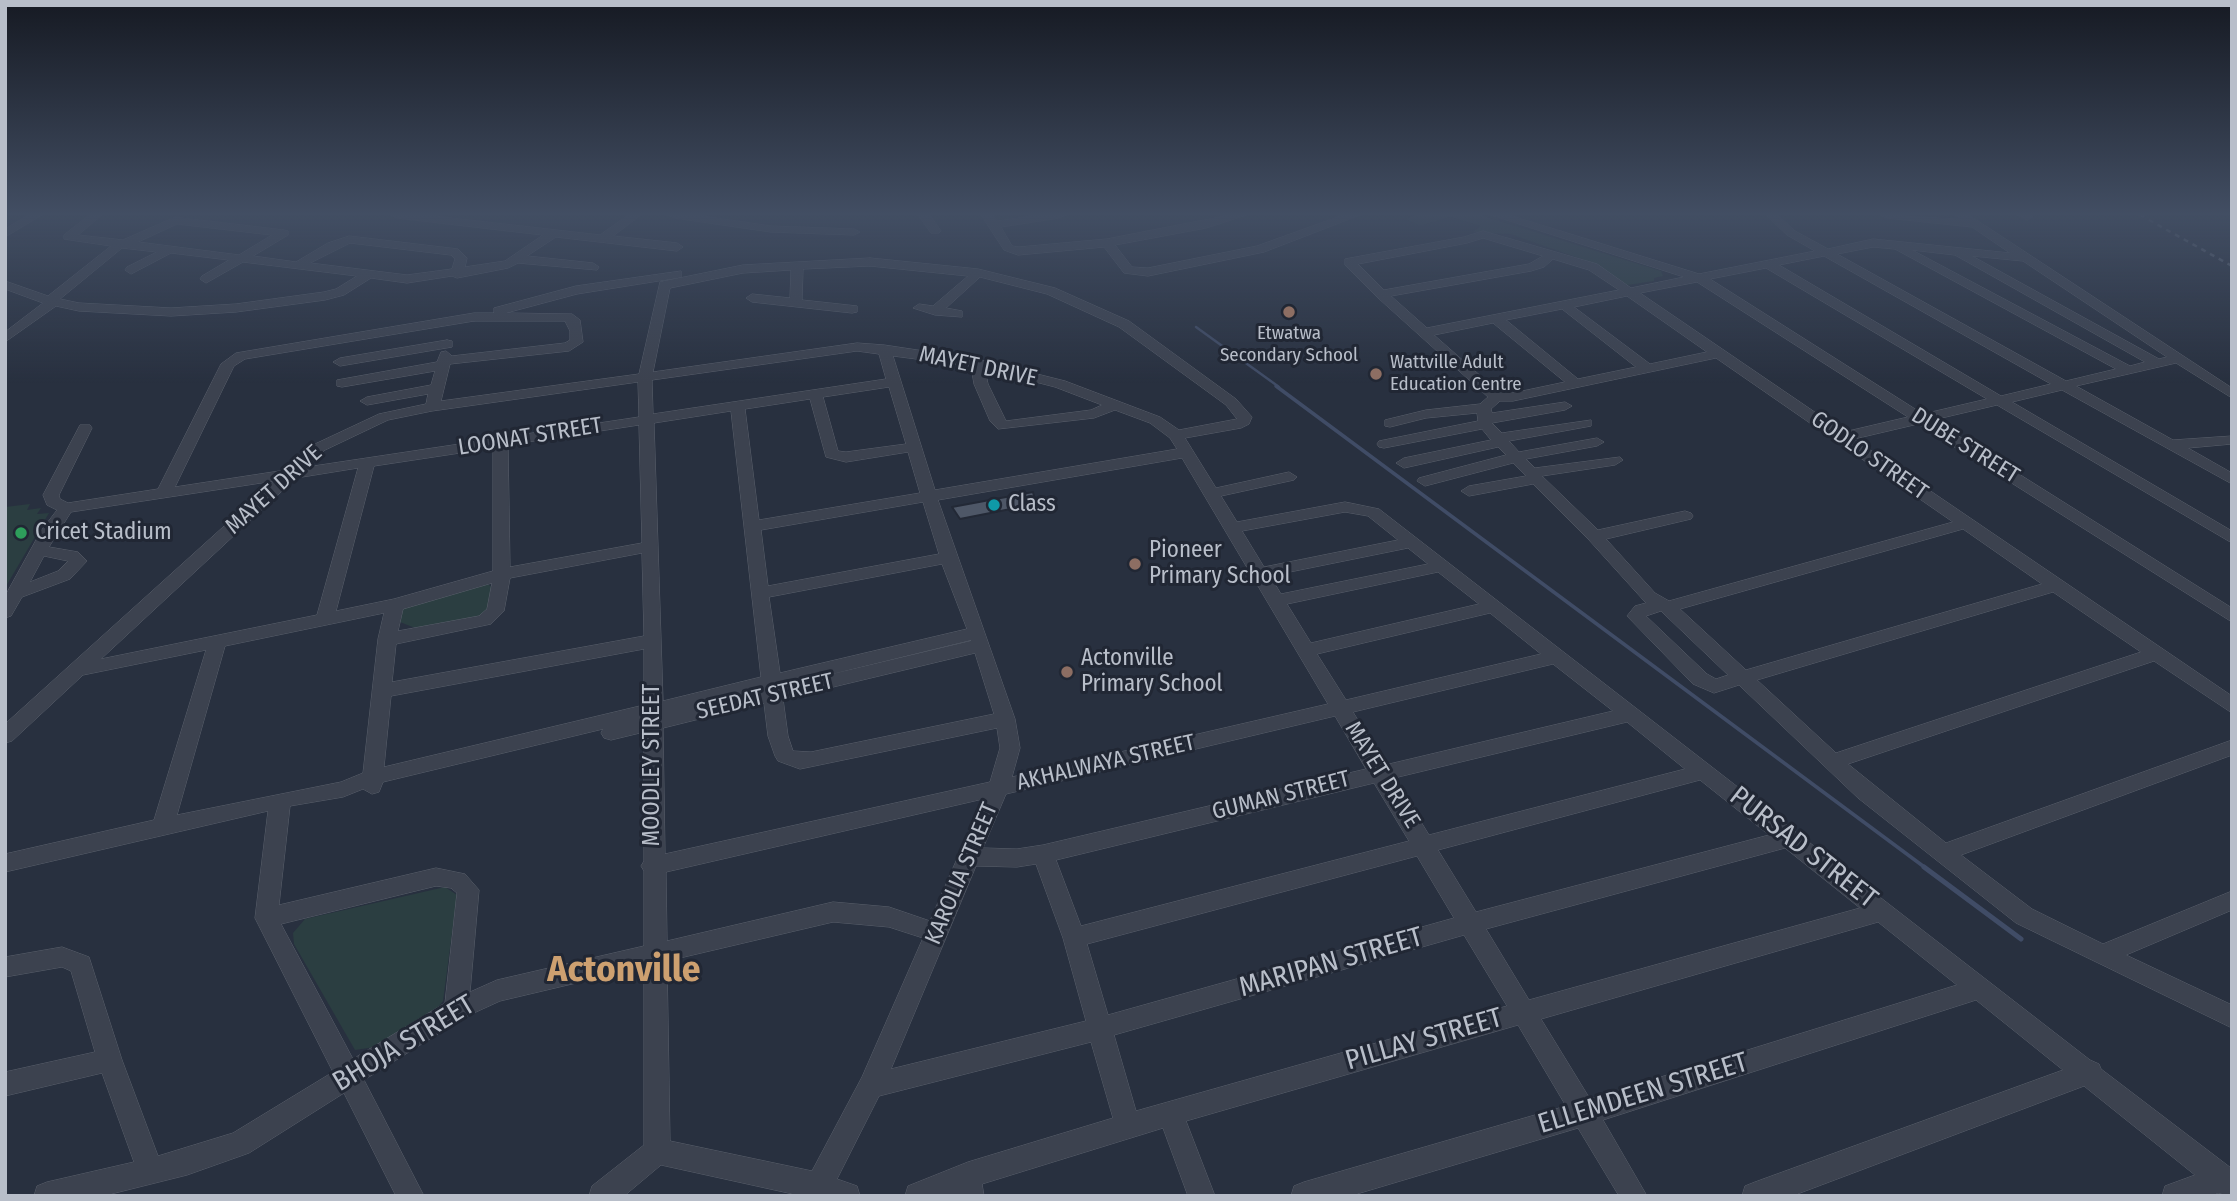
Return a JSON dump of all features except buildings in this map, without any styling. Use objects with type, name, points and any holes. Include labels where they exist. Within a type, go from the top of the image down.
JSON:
[{"type":"street","points":[[5,338],[89,271]]},
{"type":"street","points":[[206,279],[221,271]]},
{"type":"street","points":[[332,271],[416,279],[473,271]]},
{"type":"street","points":[[482,317],[543,298],[643,278],[730,271]]},
{"type":"street","name":"MOODLEY STREET","points":[[657,1151],[657,952],[652,866],[653,641],[648,547],[645,378],[664,285],[737,271]]},
{"type":"street","points":[[796,303],[797,271]]},
{"type":"street","points":[[961,271],[1061,295],[1124,324],[1231,402],[1245,417],[1244,421],[1236,425],[1176,435]]},
{"type":"street","name":"GODLO STREET","points":[[1356,271],[1381,294]]},
{"type":"street","points":[[1381,294],[1509,271]]},
{"type":"street","name":"GODLO STREET","points":[[1599,271],[2232,706]]},
{"type":"street","points":[[1677,271],[1699,278]]},
{"type":"street","points":[[1424,332],[1733,271]]},
{"type":"street","points":[[1780,271],[2232,538]]},
{"type":"street","points":[[1860,271],[2232,479]]},
{"type":"street","points":[[1942,271],[2126,369]]},
{"type":"street","points":[[1992,271],[2157,363]]},
{"type":"street","points":[[2048,271],[2232,394]]},
{"type":"street","points":[[935,311],[978,273]]},
{"type":"street","points":[[5,285],[52,302],[137,312],[236,308],[325,296],[340,292],[368,275]]},
{"type":"street","name":"DUBE STREET","points":[[1699,278],[2232,616]]},
{"type":"street","points":[[1381,294],[1424,332],[1487,412],[1499,440],[1595,536],[1643,592],[1664,606],[1884,808],[2024,916],[2232,1017]]},
{"type":"street","points":[[752,298],[852,310]]},
{"type":"street","points":[[1564,305],[1648,369]]},
{"type":"street","points":[[919,308],[957,314]]},
{"type":"street","points":[[165,491],[231,361],[246,354],[482,317],[567,317],[575,322],[578,339],[572,346],[445,363],[342,383]]},
{"type":"street","points":[[1494,318],[1575,383]]},
{"type":"street","points":[[432,407],[445,363],[452,321]]},
{"type":"street","points":[[340,362],[447,344]]},
{"type":"street","name":"MAYET DRIVE","points":[[5,736],[320,447],[343,434],[392,414],[849,348],[884,349],[977,363],[1074,388],[1155,420],[1176,435],[1188,452],[1634,1196]]},
{"type":"street","name":"KAROLIA STREET","points":[[819,1186],[871,1086],[938,933],[999,787],[1010,748],[1005,719],[979,639],[948,558],[884,349]]},
{"type":"street","points":[[1384,444],[1487,412],[1513,397],[1719,354]]},
{"type":"street","points":[[1843,437],[2180,358]]},
{"type":"street","points":[[977,363],[981,384],[997,421],[1003,425],[1094,414],[1116,404]]},
{"type":"street","name":"LOONAT STREET","points":[[66,508],[895,382]]},
{"type":"street","points":[[367,401],[438,388]]},
{"type":"street","points":[[815,393],[831,454],[846,457],[914,447]]},
{"type":"street","points":[[737,405],[771,689],[785,756],[800,761],[1005,719]]},
{"type":"street","points":[[1390,423],[1426,414],[1566,406]]},
{"type":"street","points":[[1404,463],[1586,423]]},
{"type":"street","points":[[5,612],[66,508],[52,502],[51,495],[85,428]]},
{"type":"street","points":[[2169,445],[2232,440]]},
{"type":"street","points":[[387,639],[485,620],[499,604],[502,574],[500,441]]},
{"type":"street","points":[[1424,481],[1540,451],[1597,442]]},
{"type":"street","points":[[750,527],[1188,452]]},
{"type":"street","points":[[1469,491],[1615,460]]},
{"type":"street","points":[[325,620],[367,462]]},
{"type":"street","points":[[1213,493],[1289,477]]},
{"type":"street","name":"PURSAD STREET","points":[[1234,528],[1345,506],[1373,512],[2090,1072],[2226,1183]]},
{"type":"street","points":[[1595,536],[1685,516]]},
{"type":"street","points":[[1967,523],[1641,610],[1636,616],[1700,679],[1714,685],[1744,679],[2057,586]]},
{"type":"street","points":[[1260,573],[1413,542]]},
{"type":"street","points":[[77,670],[395,605],[502,574],[648,547]]},
{"type":"street","points":[[17,593],[64,575],[79,561],[72,556],[39,550]]},
{"type":"street","points":[[759,593],[948,558]]},
{"type":"street","points":[[1277,600],[1442,566]]},
{"type":"street","points":[[372,784],[387,639],[395,605]]},
{"type":"street","points":[[1307,650],[1493,607]]},
{"type":"street","name":"SEEDAT STREET","points":[[5,863],[280,800],[372,784],[979,639]]},
{"type":"street","points":[[382,691],[653,641]]},
{"type":"street","points":[[163,826],[217,642]]},
{"type":"street","points":[[1832,762],[2155,654]]},
{"type":"street","name":"AKHALWAYA STREET","points":[[652,866],[1341,709],[1559,656]]},
{"type":"street","name":"GUMAN STREET","points":[[970,857],[1017,858],[1043,853],[1632,714]]},
{"type":"street","points":[[1942,853],[2232,747]]},
{"type":"street","points":[[1074,938],[1705,771]]},
{"type":"street","points":[[280,800],[266,918],[411,1196]]},
{"type":"street","name":"MARIPAN STREET","points":[[871,1086],[1101,1028],[1471,923],[1791,838]]},
{"type":"street","points":[[1043,853],[1074,938],[1128,1126]]},
{"type":"street","points":[[266,918],[436,877],[457,880],[468,890],[456,1009]]},
{"type":"street","points":[[2102,955],[2228,905]]},
{"type":"street","name":"PILLAY STREET","points":[[918,1196],[969,1185],[1170,1113],[1882,911]]},
{"type":"street","name":"BHOJA STREET","points":[[47,1196],[187,1162],[240,1144],[456,1009],[497,991],[833,912],[889,917],[938,933]]},
{"type":"street","points":[[5,967],[62,957],[81,964],[110,1060],[150,1170]]},
{"type":"street","name":"ELLEMDEEN STREET","points":[[1304,1196],[1585,1113],[1981,988]]},
{"type":"street","points":[[5,1084],[110,1060]]},
{"type":"street","points":[[1755,1196],[2090,1072]]},
{"type":"street","points":[[1170,1113],[1202,1196]]},
{"type":"street","points":[[602,1196],[657,1151],[819,1186],[847,1196]]},
{"type":"street","points":[[2175,1196],[2226,1183]]},
{"type":"shaded area","points":[[1605,271],[1661,271],[1663,276],[1654,278],[1654,281],[1627,285]]},
{"type":"shaded area","name":"Cricet Stadium","points":[[30,504],[27,510],[41,508],[37,514],[49,513],[5,588],[5,507]]},
{"type":"shaded area","points":[[486,583],[492,587],[489,609],[480,616],[415,628],[400,622],[401,610],[411,604]]},
{"type":"shaded area","points":[[445,887],[457,895],[443,1001],[433,1013],[375,1047],[355,1050],[294,944],[293,933],[305,919]]},
{"type":"waterway","points":[[1196,327],[1279,387]]},
{"type":"waterway","points":[[1276,386],[1927,869]]},
{"type":"waterway","points":[[1924,867],[2021,939]]},
{"type":"place","name":"Etwatwa Secondary School","points":[[1289,312]]},
{"type":"place","name":"Wattville Adult Education Centre","points":[[1376,374]]},
{"type":"place","name":"Class","points":[[994,505]]},
{"type":"place","name":"Cricet Stadium","points":[[21,533]]},
{"type":"place","name":"Pioneer Primary School","points":[[1135,564]]},
{"type":"place","name":"Actonville Primary School","points":[[1067,672]]},
{"type":"district","name":"Actonville","points":[[624,971]]}]
